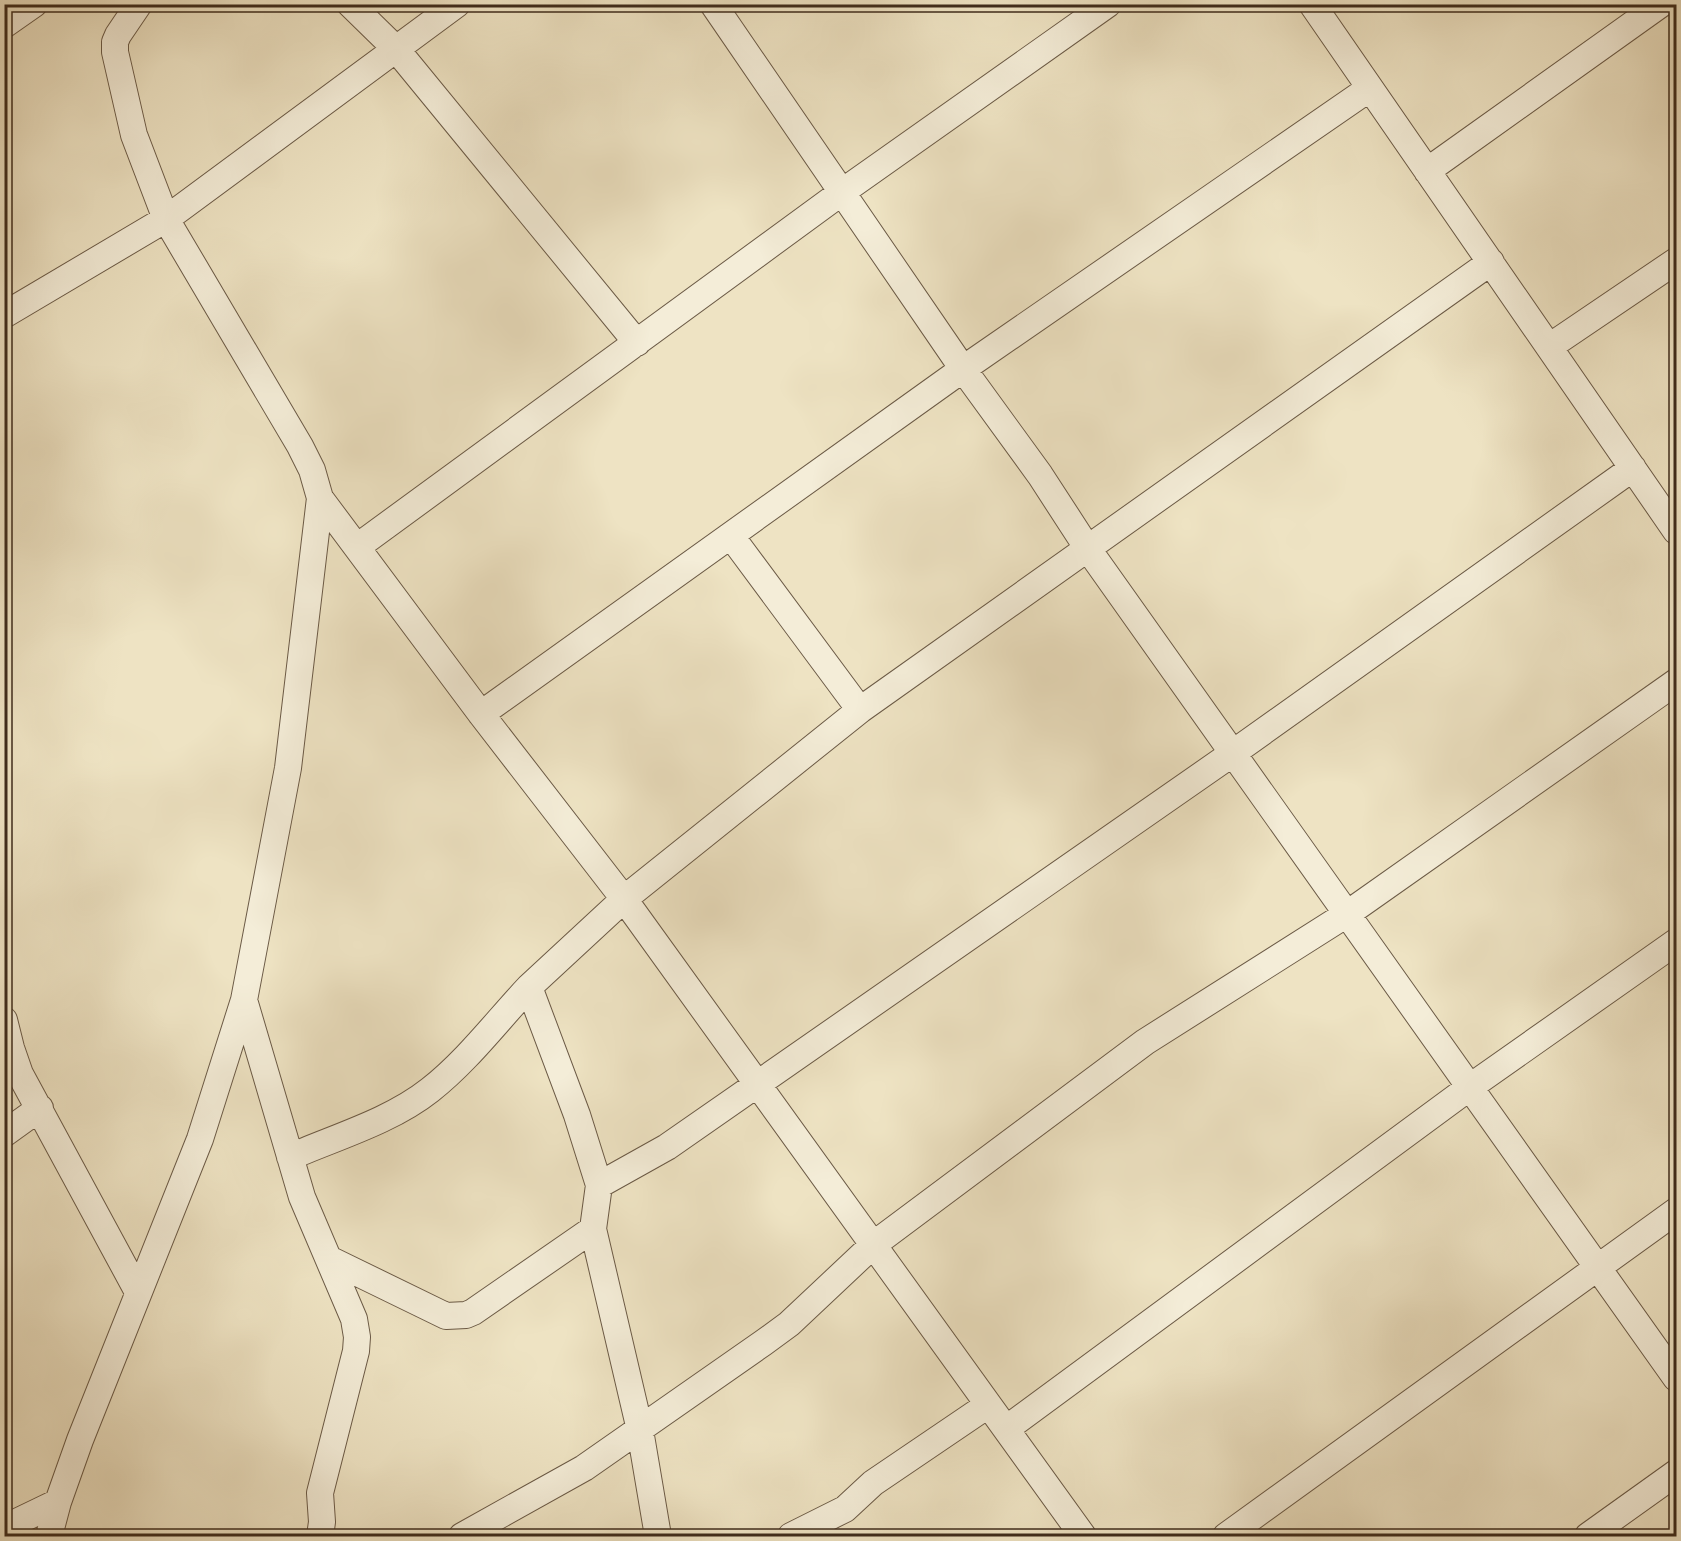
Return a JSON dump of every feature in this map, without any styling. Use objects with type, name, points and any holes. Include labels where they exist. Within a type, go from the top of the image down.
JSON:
[{"type":"street","points":[[4,25],[34,4]]},
{"type":"street","points":[[139,4],[115,42],[115,52],[134,135],[166,219],[300,446],[312,470],[320,498],[481,714],[624,899],[1083,1536]]},
{"type":"street","points":[[350,4],[396,48],[637,343]]},
{"type":"street","points":[[4,315],[166,219],[458,4]]},
{"type":"street","points":[[357,547],[842,192],[1108,4]]},
{"type":"street","points":[[1312,4],[1677,531]]},
{"type":"street","points":[[1427,171],[1660,4]]},
{"type":"street","points":[[722,8],[842,192],[963,369],[1040,475],[1088,549],[1677,1378]]},
{"type":"street","points":[[481,714],[963,369],[1370,88]]},
{"type":"street","points":[[1549,347],[1677,261]]},
{"type":"street","points":[[290,1157],[397,1112],[429,1091],[449,1074],[529,987],[624,899],[860,710],[1491,262]]},
{"type":"street","points":[[599,1185],[667,1147],[1233,753],[1633,468]]},
{"type":"street","points":[[49,1536],[58,1502],[84,1430],[200,1139],[244,1000],[288,768],[320,498]]},
{"type":"street","points":[[731,536],[860,710]]},
{"type":"street","points":[[462,1536],[584,1468],[640,1430],[789,1324],[873,1245],[1144,1042],[1347,914],[1677,682]]},
{"type":"street","points":[[1006,1429],[1470,1087],[1677,942]]},
{"type":"street","points":[[529,987],[573,1105],[599,1185],[593,1229],[640,1430],[658,1536]]},
{"type":"street","points":[[244,1000],[302,1197],[354,1319],[357,1338],[356,1351],[320,1493],[322,1522],[320,1536]]},
{"type":"street","points":[[4,1020],[20,1074],[138,1292]]},
{"type":"street","points":[[4,1134],[40,1108]]},
{"type":"street","points":[[1226,1536],[1677,1211]]},
{"type":"street","points":[[329,1259],[446,1316],[458,1317],[473,1312],[593,1229]]},
{"type":"street","points":[[792,1536],[845,1509],[873,1483],[988,1405]]},
{"type":"street","points":[[1588,1536],[1677,1473]]},
{"type":"street","points":[[4,1528],[58,1502]]}]
